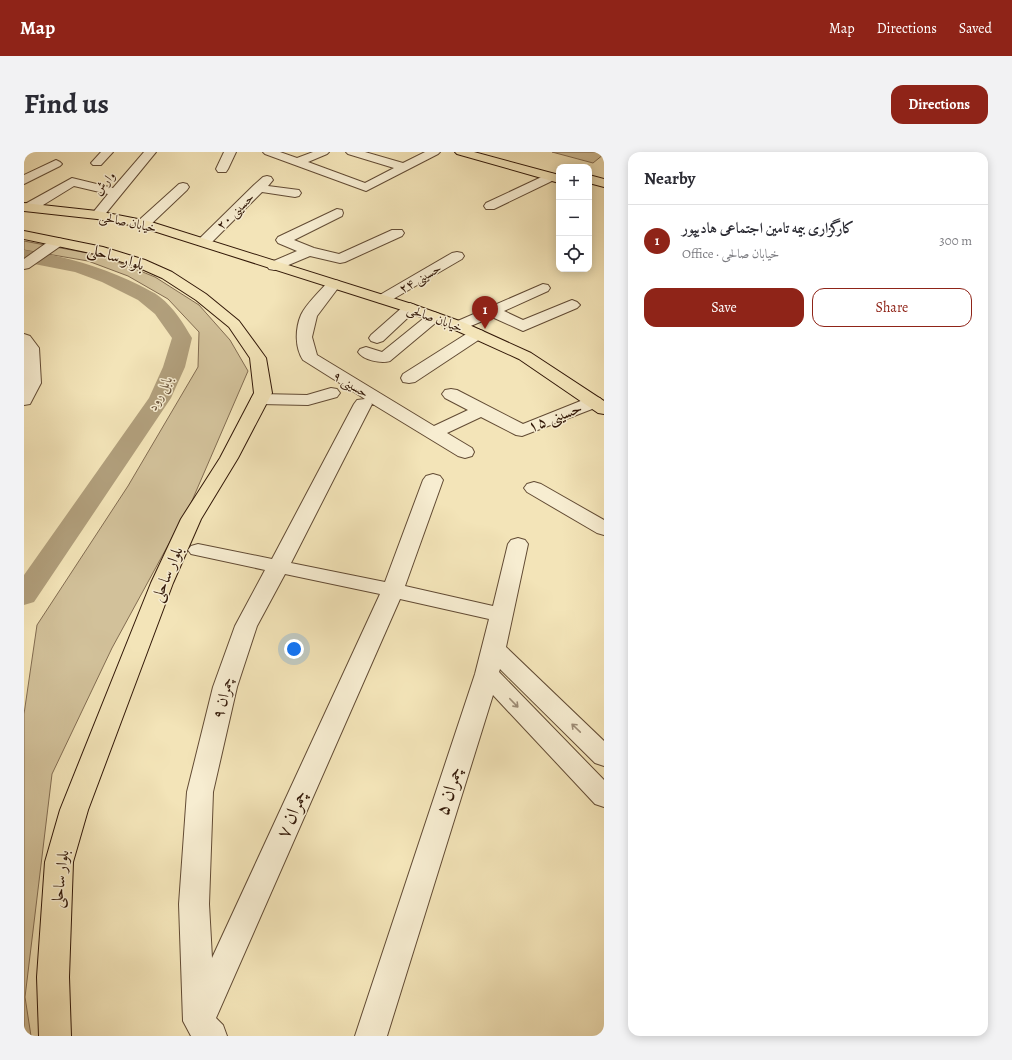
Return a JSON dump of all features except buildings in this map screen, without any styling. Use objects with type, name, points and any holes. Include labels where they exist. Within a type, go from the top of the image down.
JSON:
[{"type":"main road","points":[[461,152],[556,176]]},
{"type":"main road","points":[[486,152],[556,176]]},
{"type":"main road","points":[[592,180],[604,183]]},
{"type":"main road","points":[[592,189],[604,192]]},
{"type":"main road","name":"خيابان صالحی","points":[[26,209],[90,220],[166,238],[255,264],[274,266]]},
{"type":"main road","name":"خيابان صالحی","points":[[90,220],[143,224],[410,308],[459,326],[525,356],[599,405]]},
{"type":"main road","name":"بلوار ساحلی","points":[[24,235],[63,238],[140,262],[167,276],[201,297],[234,324],[258,358],[264,393],[229,458],[191,519],[162,583],[74,810],[59,862],[53,977],[55,1036]]},
{"type":"street","points":[[97,163],[107,152]]},
{"type":"street","name":"وارش","points":[[90,220],[150,152]]},
{"type":"street","points":[[222,169],[230,152]]},
{"type":"street","points":[[297,162],[323,152]]},
{"type":"street","points":[[342,158],[355,152],[404,167]]},
{"type":"street","points":[[375,159],[394,152]]},
{"type":"street","points":[[277,153],[315,169],[366,187],[434,152]]},
{"type":"street","points":[[315,169],[329,163]]},
{"type":"street","points":[[24,180],[56,164]]},
{"type":"street","points":[[490,206],[556,176]]},
{"type":"street","points":[[26,209],[72,182],[116,192]]},
{"type":"street","name":"حسینی ٢٠","points":[[204,242],[263,184],[295,193]]},
{"type":"street","points":[[143,224],[183,187]]},
{"type":"street","points":[[337,213],[283,240],[340,259],[397,233]]},
{"type":"street","points":[[24,264],[63,238]]},
{"type":"street","points":[[274,266],[310,250]]},
{"type":"street","name":"حسینی ۲۴","points":[[383,299],[457,256]]},
{"type":"street","name":"حسینی ٩","points":[[334,284],[309,314],[304,337],[309,357],[348,383],[465,452]]},
{"type":"street","points":[[459,326],[543,288]]},
{"type":"street","points":[[492,312],[523,326],[572,305]]},
{"type":"street","points":[[377,338],[410,308]]},
{"type":"street","points":[[366,352],[384,358],[434,317]]},
{"type":"street","points":[[409,378],[477,334]]},
{"type":"street","points":[[24,339],[31,348],[33,383],[24,400]]},
{"type":"street","points":[[260,399],[308,400],[331,394]]},
{"type":"street","name":"حسینی ۱۵","points":[[451,394],[522,431],[599,405]]},
{"type":"street","name":"چمران ۹","points":[[205,1029],[194,904],[200,792],[225,687],[246,626],[362,404]]},
{"type":"street","points":[[434,433],[481,410]]},
{"type":"street","name":"چمران ۷","points":[[205,1029],[393,590],[433,480]]},
{"type":"street","points":[[534,488],[603,525]]},
{"type":"street","name":"چمران ۵","points":[[371,1036],[487,674],[518,544]]},
{"type":"street","points":[[198,550],[502,614]]},
{"type":"street","points":[[494,649],[604,756]]},
{"type":"street","points":[[487,674],[604,796]]},
{"type":"shaded area","points":[[552,152],[604,152],[604,154],[593,163]]},
{"type":"shaded area","points":[[24,241],[103,256],[155,277],[199,305],[230,340],[248,371],[191,503],[112,648],[52,774],[25,997],[31,1036],[24,1036],[24,714],[37,625],[128,486],[198,367],[199,332],[168,299],[128,276],[88,261],[24,250]]},
{"type":"waterway","name":"بابل رود","points":[[24,256],[67,264],[122,284],[152,300],[162,310],[182,338],[174,367],[160,398],[24,596]]},
{"type":"place","name":"کارگزاری بیمه تامین اجتماعی هادیپور","points":[[485,329]]}]
